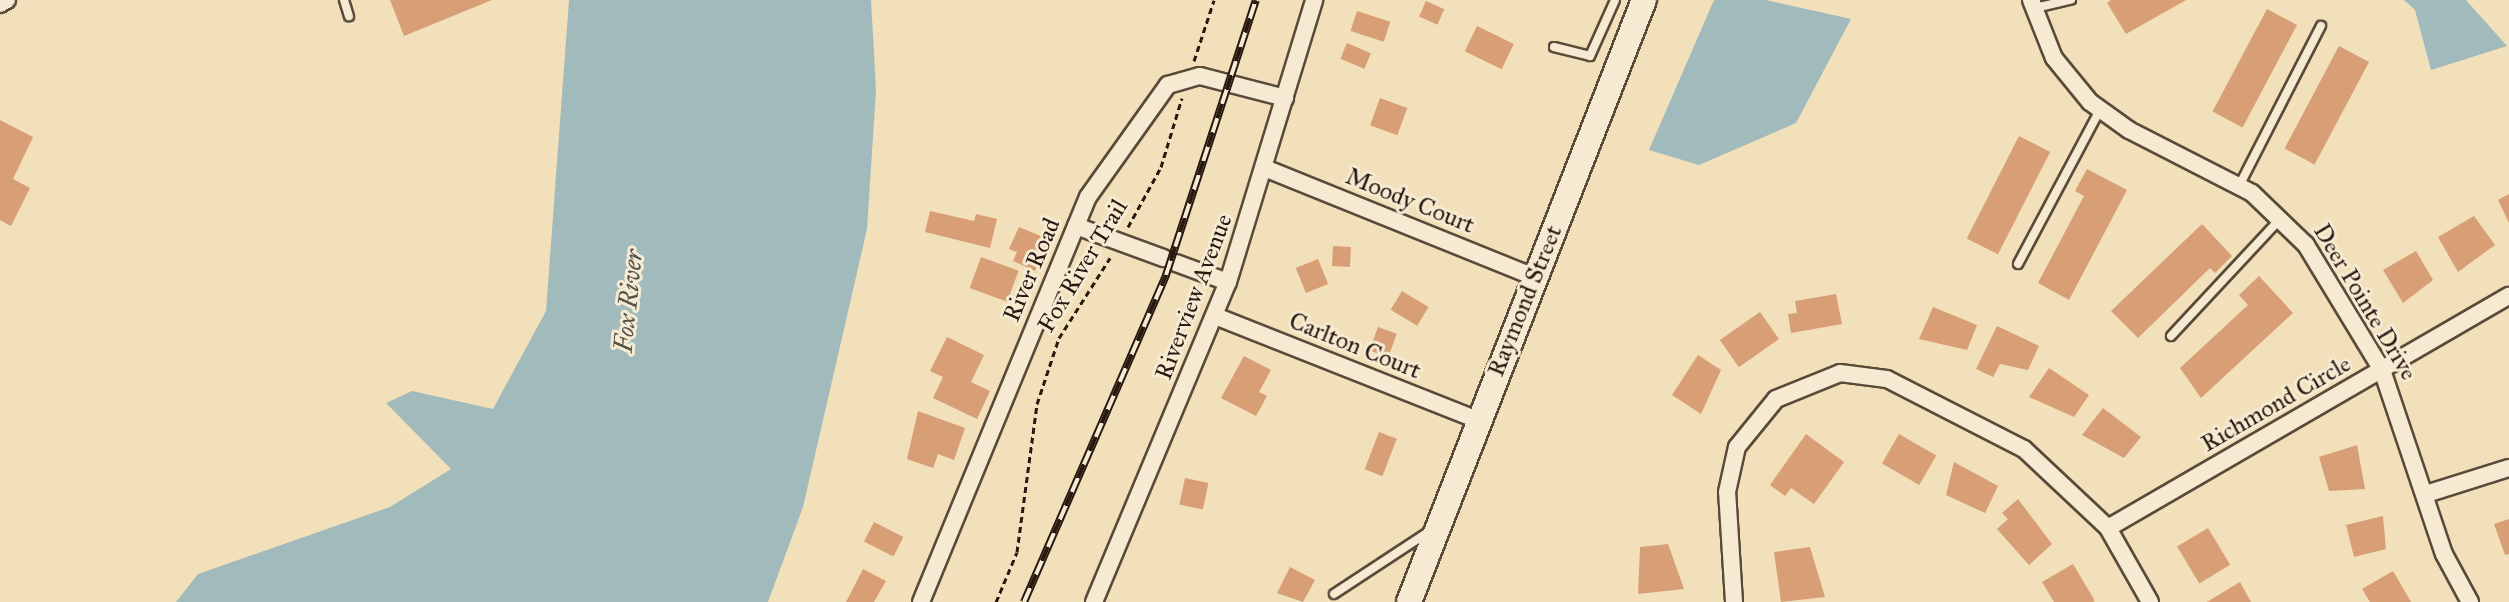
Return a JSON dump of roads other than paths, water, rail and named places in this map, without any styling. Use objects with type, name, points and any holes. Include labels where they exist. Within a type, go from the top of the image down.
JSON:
[{"type":"street","points":[[0,4],[7,0]]},
{"type":"street","name":"Riverview Avenue","points":[[1094,602],[1228,282],[1267,169],[1314,0]]},
{"type":"street","name":"Raymond Street","points":[[1409,602],[1644,0]]},
{"type":"street","name":"Deer Pointe Drive","points":[[2033,4],[2066,75],[2100,110],[2239,186],[2282,217],[2315,257],[2382,370],[2444,554],[2470,602]]},
{"type":"street","name":"River Road","points":[[921,602],[1088,197],[1168,85],[1189,76],[1285,98]]},
{"type":"street","name":"Moody Court","points":[[1267,169],[1534,277]]},
{"type":"street","points":[[1076,226],[1228,282]]},
{"type":"street","name":"Richmond Circle","points":[[2108,528],[2509,296]]},
{"type":"street","name":"Carlton Court","points":[[1215,316],[1478,420]]},
{"type":"street","points":[[1734,602],[1727,492],[1737,447],[1776,399],[1816,378],[1840,373],[1887,379],[2000,434],[2072,488],[2108,528],[2150,602]]},
{"type":"street","points":[[2426,494],[2509,468]]},
{"type":"lane","points":[[344,0],[349,16]]},
{"type":"lane","points":[[1554,47],[1590,56],[1615,0]]},
{"type":"lane","points":[[2033,4],[2071,0]]},
{"type":"lane","points":[[2239,186],[2321,26]]},
{"type":"lane","points":[[2018,264],[2100,110]]},
{"type":"lane","points":[[2171,336],[2282,217]]},
{"type":"lane","points":[[1334,594],[1437,527]]},
{"type":"water","name":"Fox River","points":[[569,0],[871,0],[876,90],[867,229],[803,507],[768,602],[176,602],[198,574],[390,507],[451,469],[386,403],[412,391],[493,409],[546,311]]},
{"type":"water","points":[[1714,0],[1766,0],[1851,19],[1796,123],[1699,165],[1649,150]]},
{"type":"water","points":[[2404,0],[2466,0],[2507,46],[2431,70],[2415,10]]},
{"type":"railway","points":[[1024,602],[1166,275],[1256,0]]}]
